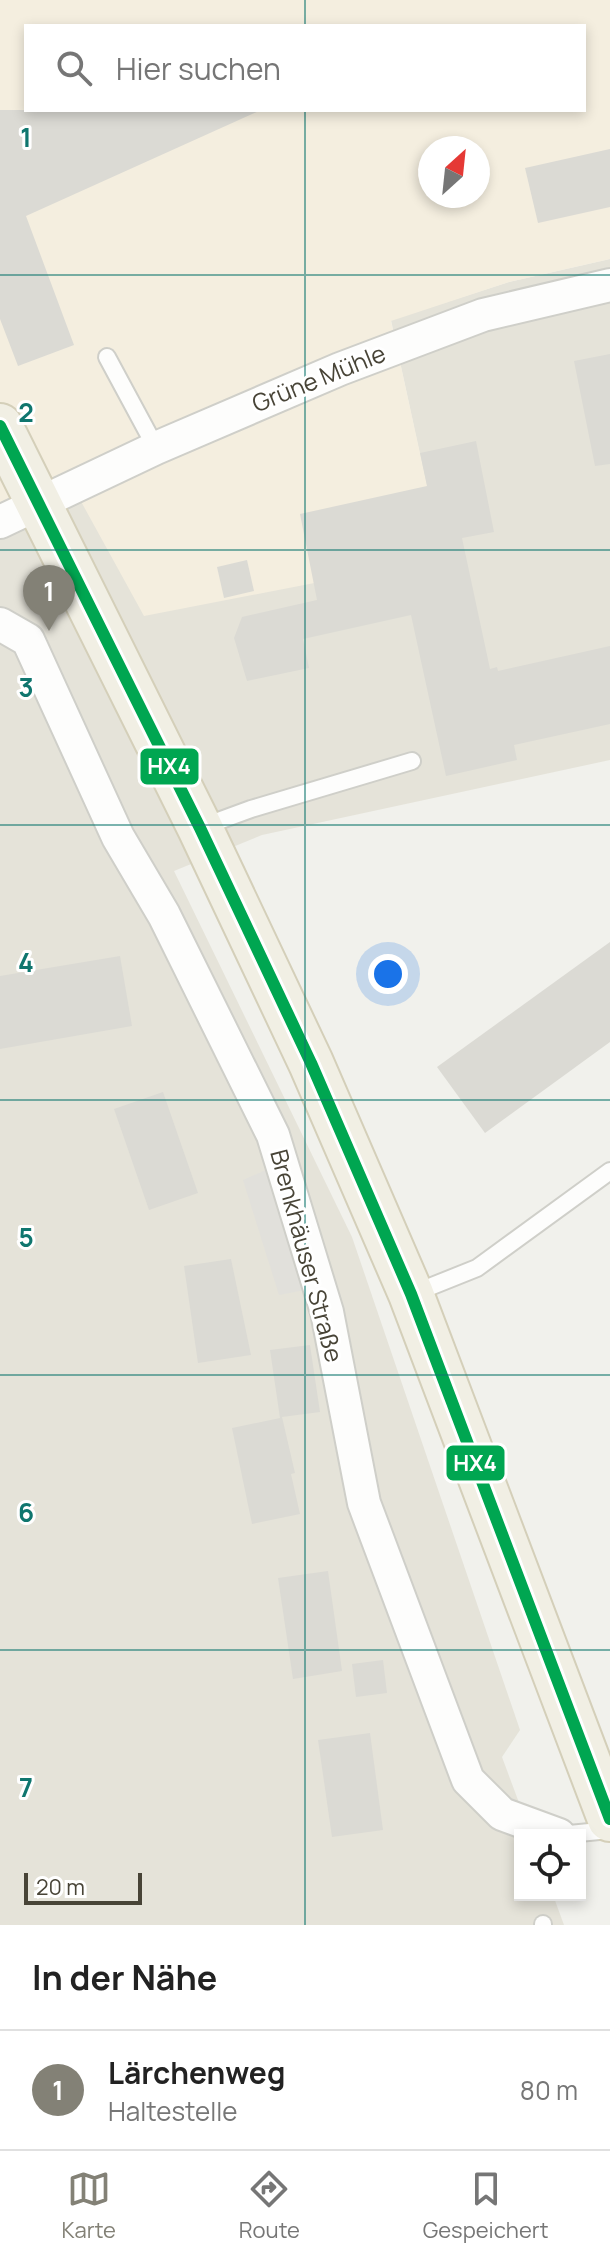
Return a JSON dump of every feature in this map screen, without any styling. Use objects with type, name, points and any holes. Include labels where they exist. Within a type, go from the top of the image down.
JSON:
[{"type":"main road","points":[[0,426],[200,828],[311,1063],[411,1294],[610,1819]]},
{"type":"street","name":"Grüne Mühle","points":[[0,522],[156,448],[340,369],[483,315],[610,285]]},
{"type":"street","name":"Brenkhäuser Straße","points":[[0,624],[28,640],[118,837],[164,915],[273,1135],[327,1312],[364,1503],[468,1780],[502,1814],[543,1829]]},
{"type":"lane","points":[[107,357],[156,448]]},
{"type":"lane","points":[[200,828],[251,809],[412,761]]},
{"type":"lane","points":[[411,1294],[477,1268],[610,1171]]},
{"type":"lane","name":"Brenkhäuser Straße","points":[[586,1832],[610,1830]]},
{"type":"shaded area","points":[[0,0],[610,0],[610,259],[509,282],[391,321],[443,558],[144,616],[67,476],[0,506]]},
{"type":"shaded area","points":[[610,259],[610,760],[262,835],[174,871],[352,1237],[520,1730],[502,1757],[529,1829],[514,1829],[514,1901],[555,1901],[564,1925],[0,1925],[0,506],[67,476],[439,543],[391,320],[509,282]]},
{"type":"shaded area","points":[[266,1170],[305,1290],[279,1295],[243,1180]]},
{"type":"building","points":[[0,110],[257,112],[26,216],[74,345],[18,366],[0,319]]},
{"type":"building","points":[[610,149],[610,207],[538,223],[525,168]]},
{"type":"building","points":[[610,354],[610,464],[595,466],[574,361]]},
{"type":"building","points":[[476,441],[494,532],[462,538],[490,669],[497,667],[498,671],[610,646],[610,724],[514,745],[517,760],[446,776],[411,615],[303,639],[309,668],[247,681],[234,638],[242,617],[317,600],[300,514],[427,486],[420,453]]},
{"type":"building","points":[[247,560],[254,591],[224,598],[217,567]]},
{"type":"building","points":[[610,942],[610,1042],[485,1133],[437,1067]]},
{"type":"building","points":[[120,956],[132,1026],[0,1049],[0,976]]},
{"type":"building","points":[[163,1092],[198,1193],[149,1210],[114,1109]]},
{"type":"building","points":[[231,1259],[251,1355],[198,1363],[184,1266]]},
{"type":"building","points":[[310,1345],[320,1412],[282,1417],[295,1473],[291,1474],[300,1514],[252,1524],[232,1428],[280,1418],[270,1350]]},
{"type":"building","points":[[328,1571],[342,1671],[293,1679],[278,1578]]},
{"type":"building","points":[[383,1660],[387,1693],[356,1697],[352,1664]]},
{"type":"building","points":[[370,1733],[383,1830],[332,1837],[318,1740]]},
{"type":"transit line","name":"HX4","points":[[0,426],[200,828],[311,1063],[411,1294],[610,1819]]},
{"type":"place","name":"Lärchenweg","points":[[49,631]]}]
